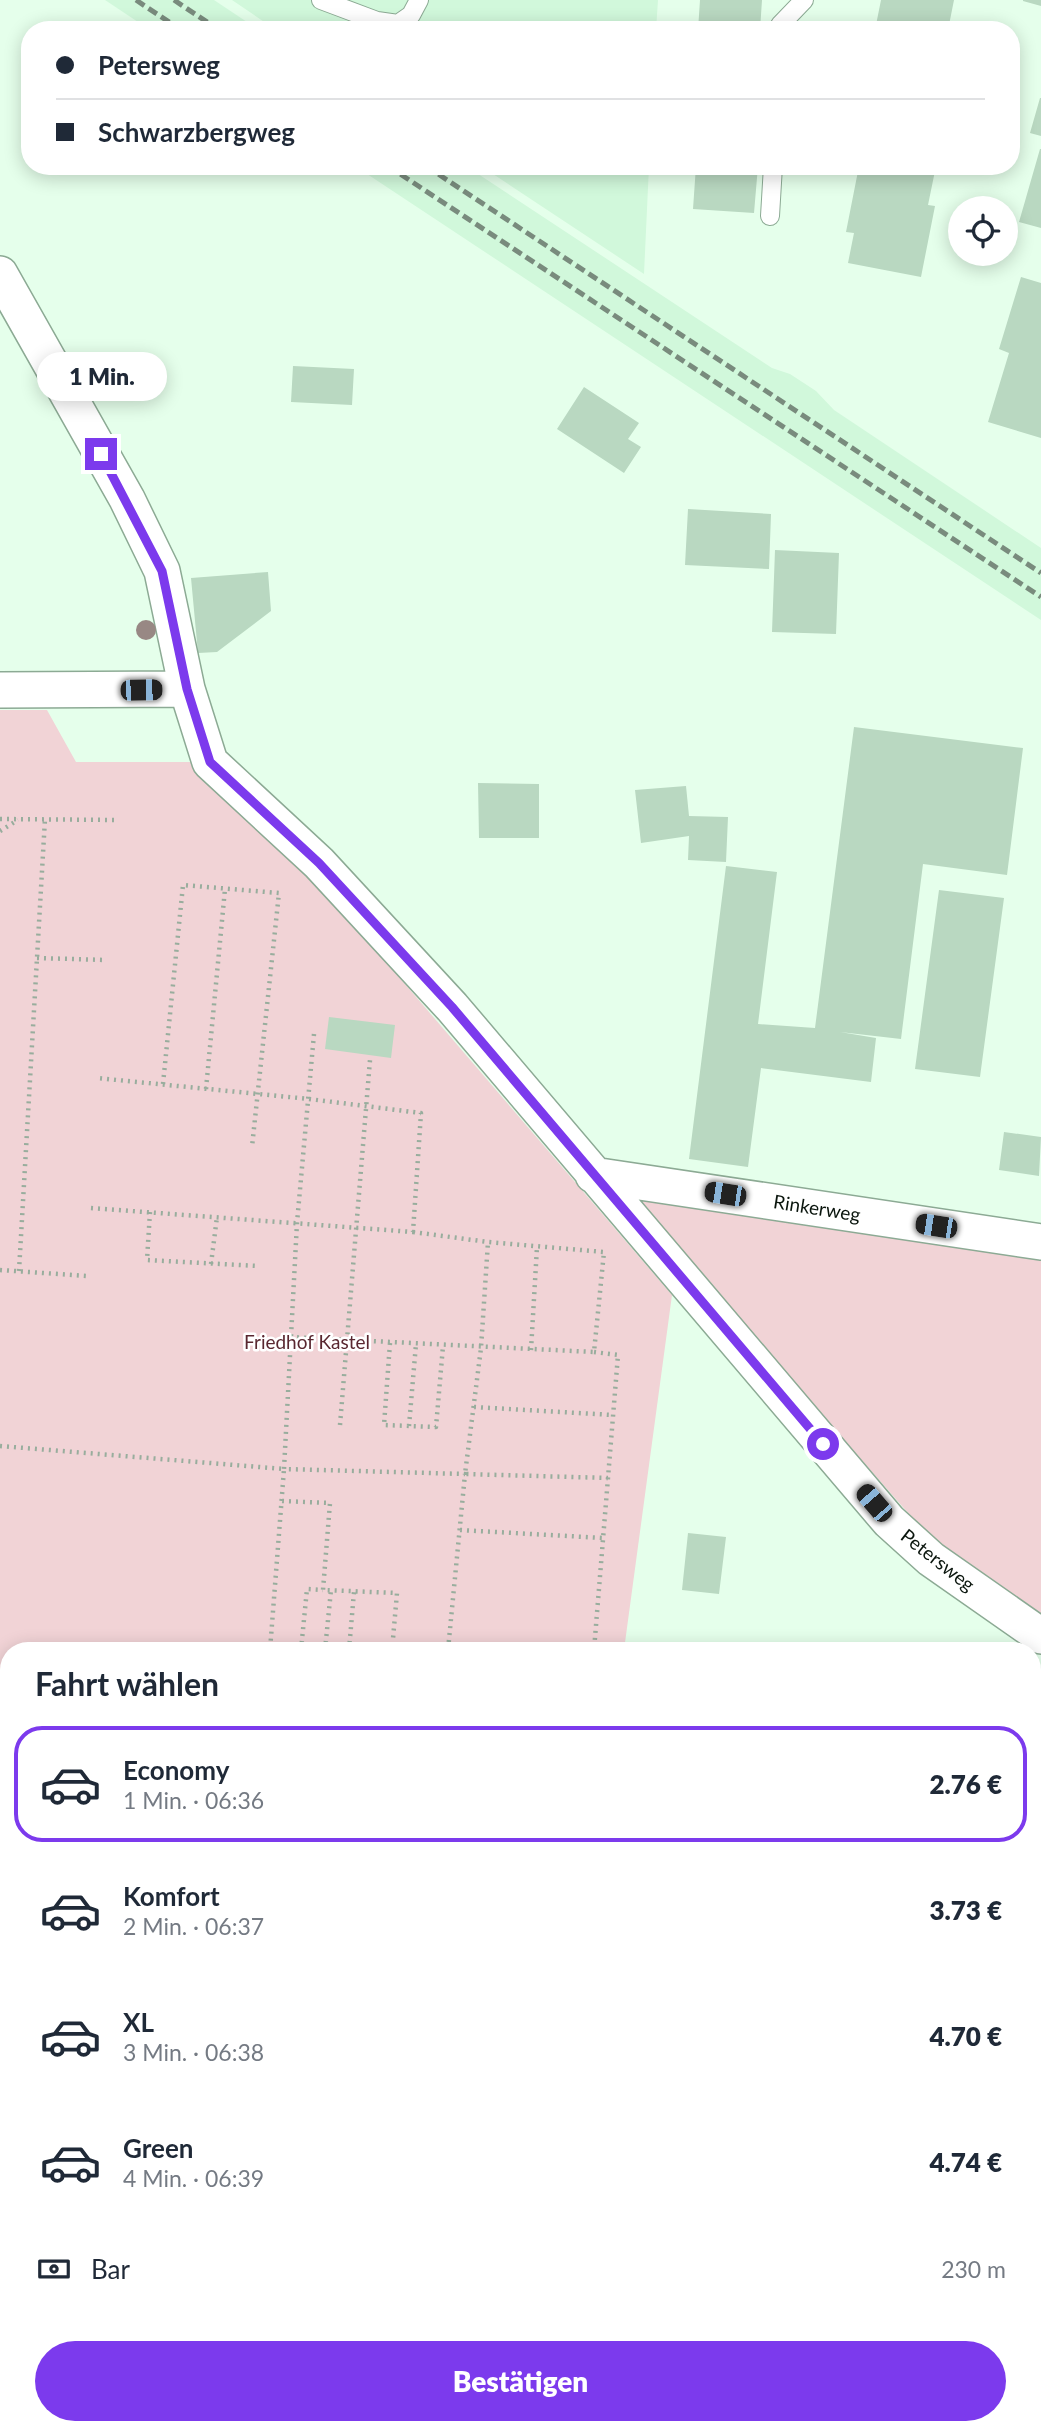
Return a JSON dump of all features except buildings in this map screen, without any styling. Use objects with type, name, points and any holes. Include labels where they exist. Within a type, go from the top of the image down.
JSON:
[{"type":"street","name":"Petersweg","points":[[0,274],[127,499],[162,571],[187,689],[210,762],[319,863],[452,1007],[889,1521],[930,1559],[1041,1636]]},
{"type":"street","points":[[0,690],[187,689]]},
{"type":"street","name":"Rinkerweg","points":[[593,1175],[1041,1242]]},
{"type":"lane","points":[[321,0],[374,21]]},
{"type":"lane","points":[[402,21],[411,15],[419,0]]},
{"type":"lane","points":[[784,21],[804,0]]},
{"type":"lane","points":[[770,216],[772,175]]},
{"type":"path","points":[[0,819],[116,820]]},
{"type":"path","points":[[0,831],[19,819]]},
{"type":"path","points":[[19,1271],[45,820]]},
{"type":"path","points":[[163,1084],[183,885],[279,894],[252,1147]]},
{"type":"path","points":[[205,1089],[225,889]]},
{"type":"path","points":[[37,958],[106,960]]},
{"type":"path","points":[[271,1642],[285,1469],[297,1223],[314,1034]]},
{"type":"path","points":[[340,1425],[370,1060]]},
{"type":"path","points":[[97,1078],[421,1113],[413,1232]]},
{"type":"path","points":[[91,1208],[356,1227],[604,1252],[594,1352]]},
{"type":"path","points":[[150,1212],[146,1260],[258,1266]]},
{"type":"path","points":[[211,1264],[217,1217]]},
{"type":"path","points":[[449,1642],[465,1474],[481,1348],[488,1242]]},
{"type":"path","points":[[531,1350],[537,1247]]},
{"type":"path","points":[[0,1270],[87,1276]]},
{"type":"path","points":[[290,1337],[618,1354],[595,1642]]},
{"type":"path","points":[[390,1343],[384,1425],[436,1427],[443,1346]]},
{"type":"path","points":[[410,1426],[416,1344]]},
{"type":"path","points":[[474,1407],[613,1415]]},
{"type":"path","points":[[0,1446],[285,1469],[608,1478]]},
{"type":"path","points":[[282,1502],[330,1503],[323,1590]]},
{"type":"path","points":[[460,1530],[603,1538]]},
{"type":"path","points":[[302,1642],[307,1589],[397,1593],[394,1642]]},
{"type":"path","points":[[326,1642],[331,1590]]},
{"type":"path","points":[[350,1642],[354,1592]]},
{"type":"shaded area","points":[[105,0],[214,0],[246,21],[136,21]]},
{"type":"shaded area","points":[[232,0],[658,0],[657,21],[263,21]]},
{"type":"shaded area","points":[[369,175],[480,175],[772,368],[790,374],[816,391],[834,410],[1041,548],[1041,620]]},
{"type":"shaded area","points":[[495,175],[649,175],[644,274]]},
{"type":"green space","name":"Friedhof Kastel","points":[[0,710],[47,710],[76,762],[199,762],[308,871],[672,1295],[625,1642],[0,1642]]},
{"type":"green space","points":[[624,1190],[1041,1239],[1041,1615],[938,1547]]},
{"type":"railway","points":[[136,0],[168,21]]},
{"type":"railway","points":[[174,0],[206,21]]},
{"type":"railway","points":[[402,175],[1041,597]]},
{"type":"railway","points":[[440,175],[1041,573]]},
{"type":"route","points":[[101,454],[134,512],[162,571],[187,689],[198,731],[210,762],[319,863],[452,1007],[823,1444]]}]
